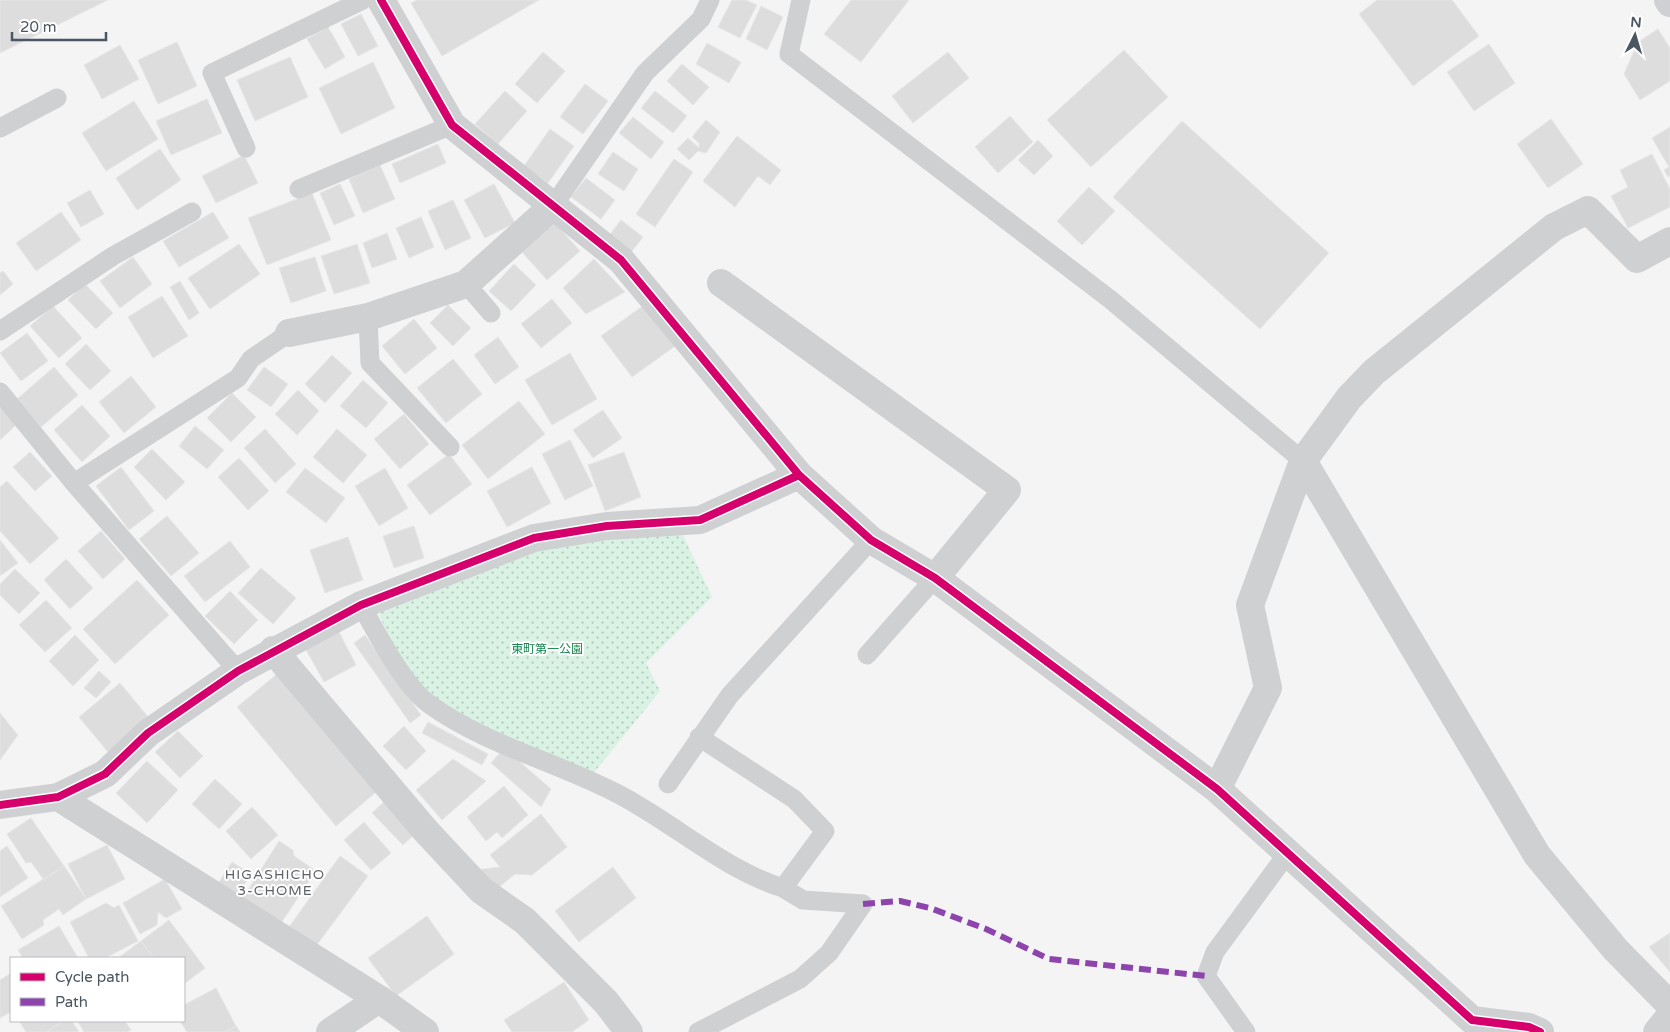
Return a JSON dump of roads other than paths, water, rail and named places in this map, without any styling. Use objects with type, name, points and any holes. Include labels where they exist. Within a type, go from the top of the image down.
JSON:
[{"type":"street","points":[[381,0],[452,124],[621,260],[799,475],[871,540],[935,578],[1217,789],[1472,1020],[1529,1027],[1540,1032]]},
{"type":"street","points":[[289,333],[368,317],[466,284],[553,206]]},
{"type":"street","points":[[1217,789],[1268,688],[1250,605],[1303,461],[1349,398],[1374,372],[1554,227],[1588,210],[1636,259],[1670,241]]},
{"type":"street","points":[[721,283],[1008,490],[935,578]]},
{"type":"street","points":[[1303,461],[1538,855],[1616,950],[1670,1005]]},
{"type":"street","points":[[0,805],[58,797],[105,774],[148,733],[238,671],[273,650],[361,605],[534,538],[607,526],[700,520],[799,475]]},
{"type":"street","points":[[273,650],[425,830],[481,890],[525,921],[606,1002],[629,1032]]},
{"type":"street","points":[[58,797],[379,999],[425,1032]]},
{"type":"street","points":[[330,1032],[379,999]]},
{"type":"street","points":[[1657,1032],[1670,1016]]},
{"type":"lane","points":[[246,148],[212,73],[364,0]]},
{"type":"lane","points":[[553,206],[645,73],[701,19],[710,0]]},
{"type":"lane","points":[[802,0],[789,54],[1111,300],[1303,461]]},
{"type":"lane","points":[[0,128],[57,98]]},
{"type":"lane","points":[[299,189],[452,124]]},
{"type":"lane","points":[[0,331],[114,256],[192,212]]},
{"type":"lane","points":[[466,284],[491,313]]},
{"type":"lane","points":[[368,317],[370,363],[450,447]]},
{"type":"lane","points":[[74,483],[238,378],[251,359],[289,333]]},
{"type":"lane","points":[[0,392],[74,483],[238,671]]},
{"type":"lane","points":[[668,784],[730,695],[871,540]]},
{"type":"lane","points":[[867,655],[935,578]]},
{"type":"lane","points":[[361,605],[398,668],[428,703],[513,749],[619,795],[756,880],[783,888],[803,900],[863,904],[829,954],[800,978],[698,1032]]},
{"type":"lane","points":[[699,737],[794,799],[825,831],[783,888]]},
{"type":"lane","points":[[1246,1032],[1206,976],[1215,952],[1287,854]]},
{"type":"district","name":"HIGASHICHO 3-CHOME","points":[[275,882]]},
{"type":"park label","name":"東町第一公園","points":[[547,649]]}]
